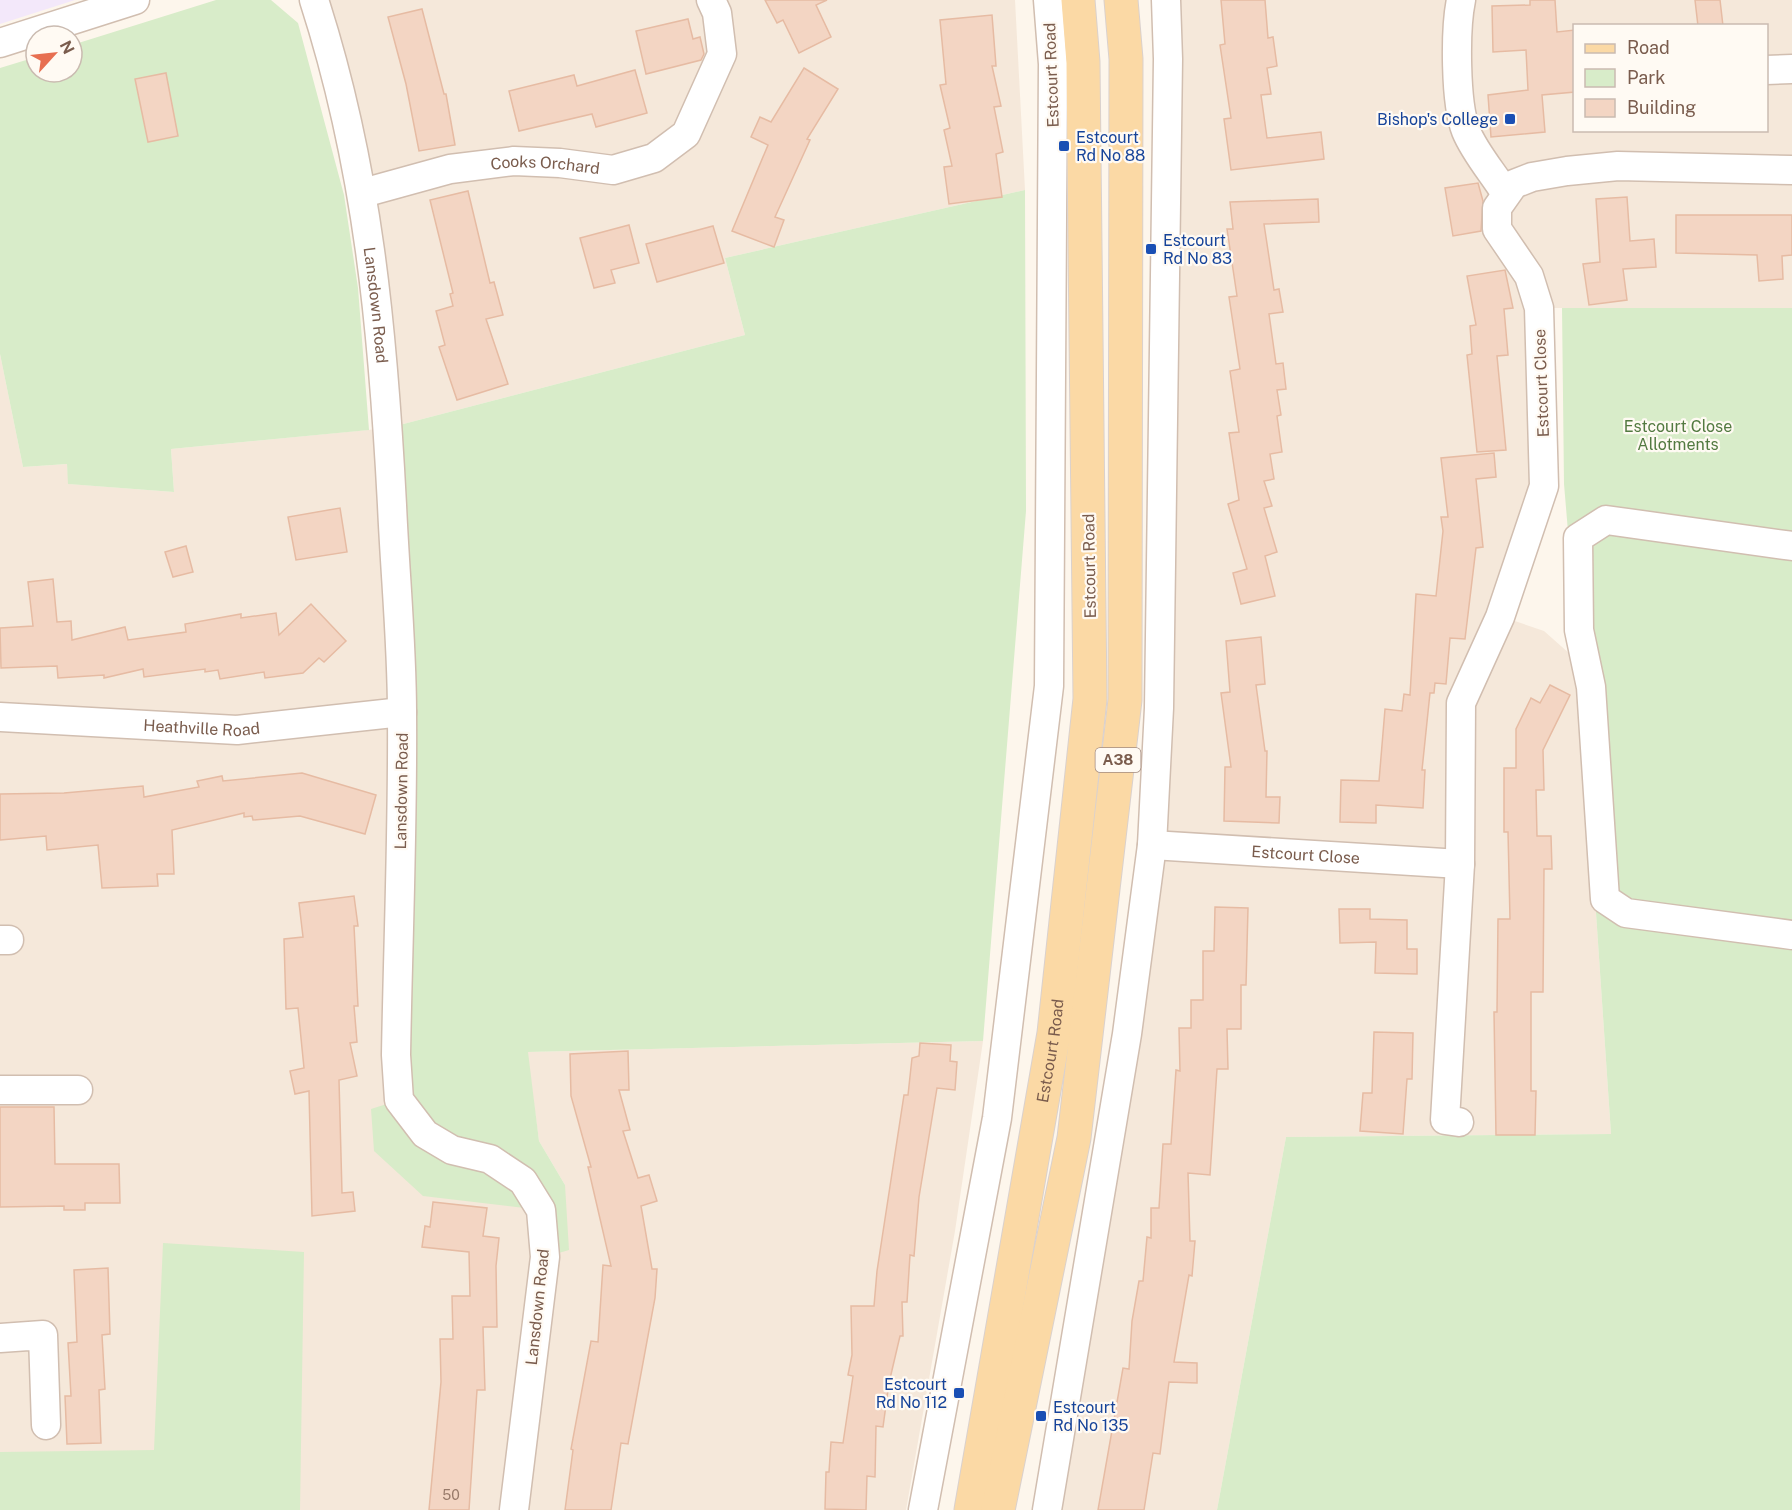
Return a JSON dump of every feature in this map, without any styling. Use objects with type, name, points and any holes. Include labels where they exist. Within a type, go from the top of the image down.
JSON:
[{"type":"main road","name":"Estcourt Road","points":[[971,1510],[1039,1130],[1054,1033],[1090,699],[1083,62],[1078,0]]},
{"type":"main road","name":"Estcourt Road","points":[[998,1510],[1074,1138],[1125,700],[1126,59],[1121,0]]},
{"type":"street","points":[[0,43],[135,0]]},
{"type":"street","name":"Lansdown Road","points":[[314,0],[333,59],[363,193],[376,285],[388,428],[402,712],[396,1055],[399,1100],[425,1134],[452,1150],[490,1159],[523,1181],[541,1210],[545,1257],[514,1510]]},
{"type":"street","name":"Cooks Orchard","points":[[363,193],[450,169],[504,162],[560,163],[613,170],[654,158],[686,134],[722,54],[717,13],[711,0]]},
{"type":"street","name":"Estcourt Road","points":[[923,1510],[997,1118],[1049,686],[1053,64],[1048,0]]},
{"type":"street","points":[[1047,1510],[1127,1034],[1152,845],[1158,708],[1168,59],[1166,0]]},
{"type":"street","points":[[1461,0],[1457,18],[1464,121],[1477,151],[1506,194],[1514,184],[1532,177],[1617,166],[1792,170]]},
{"type":"street","points":[[1768,70],[1792,69]]},
{"type":"street","name":"Estcourt Close","points":[[1446,1121],[1460,864],[1461,703],[1500,617],[1544,486],[1539,309],[1529,276],[1497,229],[1497,208],[1506,194]]},
{"type":"street","points":[[1792,546],[1606,520],[1578,538],[1579,630],[1592,687],[1605,899],[1626,913],[1792,935]]},
{"type":"street","points":[[1125,700],[1158,708]]},
{"type":"street","name":"Heathville Road","points":[[0,717],[237,730],[402,712]]},
{"type":"street","name":"Estcourt Close","points":[[1152,845],[1460,864]]},
{"type":"street","points":[[1088,1033],[1127,1034]]},
{"type":"street","points":[[0,1090],[78,1090]]},
{"type":"street","points":[[997,1118],[1039,1130]]},
{"type":"street","points":[[0,1338],[43,1335],[46,1425]]},
{"type":"shaded area","points":[[0,0],[75,0],[0,24]]},
{"type":"shaded area","points":[[314,0],[1015,0],[1025,190],[725,258],[745,335],[388,428]]},
{"type":"shaded area","points":[[1166,0],[1792,0],[1792,308],[1539,308],[1544,486],[1500,616],[1544,631],[1579,662],[1611,1134],[1286,1137],[1217,1510],[1047,1510],[1152,845]]},
{"type":"shaded area","points":[[0,354],[23,467],[67,464],[69,484],[174,492],[171,449],[388,428],[396,1055],[565,1185],[539,1141],[527,1052],[983,1041],[955,1231],[906,1510],[0,1510]]},
{"type":"green space","points":[[216,0],[271,0],[298,23],[344,195],[358,288],[369,430],[171,449],[174,492],[68,484],[67,464],[23,467],[0,354],[0,68],[24,61],[24,84],[84,84],[84,41]]},
{"type":"green space","points":[[1025,190],[1026,511],[983,1041],[528,1052],[539,1141],[565,1185],[569,1250],[545,1257],[541,1210],[423,1196],[374,1151],[371,1109],[399,1100],[388,428],[745,335],[725,258]]},
{"type":"green space","name":"Estcourt Close Allotments","points":[[1562,308],[1792,308],[1792,1510],[1217,1510],[1286,1137],[1611,1134],[1579,662],[1564,484]]},
{"type":"green space","points":[[163,1243],[304,1252],[300,1510],[0,1510],[0,1452],[154,1450]]},
{"type":"building","points":[[765,0],[827,0],[816,5],[831,37],[799,53],[783,20],[777,23]]},
{"type":"building","points":[[1221,0],[1265,0],[1268,38],[1273,37],[1277,66],[1267,68],[1271,94],[1261,95],[1267,138],[1321,132],[1324,159],[1231,170],[1224,119],[1231,118],[1220,45],[1225,44]]},
{"type":"building","points":[[1530,0],[1555,0],[1557,32],[1573,30],[1573,92],[1542,95],[1545,132],[1491,137],[1488,95],[1528,90],[1526,50],[1493,52],[1492,6],[1530,5]]},
{"type":"building","points":[[1695,0],[1720,0],[1723,24],[1698,24]]},
{"type":"building","points":[[422,9],[444,94],[446,94],[455,145],[419,151],[406,84],[388,17]]},
{"type":"building","points":[[992,15],[996,66],[992,66],[1001,106],[994,107],[1003,152],[996,154],[1002,197],[949,204],[944,167],[952,166],[944,130],[950,128],[940,85],[946,84],[940,20]]},
{"type":"building","points":[[688,19],[693,39],[700,37],[704,54],[701,60],[646,74],[636,31]]},
{"type":"building","points":[[804,68],[838,89],[807,139],[810,140],[775,217],[784,220],[774,247],[732,231],[768,145],[751,137],[760,117],[771,122]]},
{"type":"building","points":[[635,70],[647,113],[596,127],[592,114],[519,131],[509,91],[574,75],[577,86]]},
{"type":"building","points":[[166,73],[178,136],[148,142],[135,79]]},
{"type":"building","points":[[1478,183],[1483,201],[1481,231],[1453,236],[1445,188]]},
{"type":"building","points":[[468,191],[490,283],[494,282],[503,315],[486,319],[508,384],[457,400],[439,347],[445,345],[436,311],[453,306],[450,294],[453,293],[430,200]]},
{"type":"building","points":[[1627,197],[1630,241],[1654,239],[1656,267],[1623,269],[1627,300],[1589,305],[1583,264],[1600,262],[1596,199]]},
{"type":"building","points":[[1318,199],[1319,222],[1264,224],[1274,290],[1279,289],[1283,312],[1269,314],[1276,364],[1283,363],[1286,389],[1277,390],[1281,415],[1277,416],[1282,452],[1270,454],[1274,479],[1264,481],[1272,506],[1264,508],[1277,552],[1265,556],[1275,596],[1241,604],[1233,573],[1247,569],[1228,504],[1239,500],[1229,433],[1239,432],[1230,371],[1240,369],[1229,297],[1237,296],[1227,229],[1233,229],[1230,202]]},
{"type":"building","points":[[1676,215],[1792,215],[1792,255],[1782,256],[1783,279],[1759,281],[1757,255],[1676,253]]},
{"type":"building","points":[[629,225],[639,263],[611,270],[615,283],[594,288],[580,238]]},
{"type":"building","points":[[713,226],[724,263],[657,282],[646,244]]},
{"type":"building","points":[[1505,270],[1513,308],[1504,309],[1508,355],[1497,356],[1506,450],[1477,452],[1467,355],[1472,354],[1470,326],[1476,325],[1467,276]]},
{"type":"building","points":[[1494,453],[1496,477],[1476,479],[1483,547],[1476,548],[1465,639],[1450,638],[1446,684],[1435,683],[1434,693],[1430,693],[1422,770],[1425,770],[1423,808],[1376,805],[1376,823],[1340,822],[1341,780],[1379,781],[1385,709],[1402,711],[1404,694],[1410,695],[1416,594],[1436,596],[1443,531],[1441,517],[1448,517],[1441,458]]},
{"type":"building","points":[[340,508],[347,552],[296,560],[288,517]]},
{"type":"building","points":[[186,546],[193,572],[173,577],[165,552]]},
{"type":"building","points":[[53,579],[57,622],[71,621],[72,640],[125,627],[128,640],[186,632],[185,624],[241,614],[241,618],[276,613],[279,635],[311,604],[346,641],[324,662],[319,658],[303,673],[265,678],[264,672],[220,679],[218,670],[205,672],[205,669],[144,677],[143,669],[104,678],[104,675],[58,678],[57,666],[1,668],[0,628],[33,626],[28,582]]},
{"type":"building","points":[[1261,637],[1265,684],[1256,685],[1265,751],[1267,751],[1266,797],[1280,797],[1279,823],[1224,821],[1225,767],[1231,767],[1221,693],[1230,692],[1226,641]]},
{"type":"building","points":[[1550,685],[1570,695],[1543,750],[1544,790],[1536,790],[1537,836],[1551,836],[1552,869],[1544,869],[1543,992],[1531,992],[1531,1091],[1536,1091],[1535,1135],[1496,1135],[1494,1012],[1497,1012],[1498,919],[1510,919],[1508,832],[1504,832],[1504,768],[1516,768],[1516,729],[1531,698],[1540,703]]},
{"type":"building","points":[[302,773],[376,795],[365,834],[300,816],[253,820],[252,816],[244,817],[244,813],[172,830],[174,874],[157,874],[158,886],[102,888],[98,845],[47,850],[46,836],[0,840],[0,794],[64,793],[143,786],[144,797],[199,787],[197,781],[222,776],[223,781]]},
{"type":"building","points":[[354,896],[358,926],[354,926],[358,1006],[354,1006],[357,1042],[350,1043],[357,1076],[339,1080],[342,1193],[353,1192],[355,1211],[312,1216],[309,1091],[295,1094],[290,1071],[304,1068],[298,1008],[286,1009],[284,939],[303,937],[299,903]]},
{"type":"building","points":[[1215,907],[1248,908],[1246,985],[1241,985],[1241,1029],[1227,1029],[1228,1069],[1217,1069],[1210,1175],[1188,1173],[1190,1241],[1195,1241],[1192,1276],[1189,1275],[1174,1362],[1197,1363],[1197,1383],[1169,1382],[1160,1454],[1153,1453],[1144,1510],[1098,1510],[1123,1368],[1129,1369],[1132,1321],[1139,1281],[1143,1281],[1147,1237],[1151,1238],[1151,1208],[1159,1208],[1163,1144],[1171,1144],[1176,1070],[1180,1071],[1179,1028],[1191,1028],[1191,1000],[1203,1000],[1203,951],[1214,951]]},
{"type":"building","points":[[1339,909],[1370,909],[1370,919],[1407,920],[1407,949],[1417,949],[1417,974],[1375,973],[1376,942],[1340,943]]},
{"type":"building","points":[[1374,1032],[1413,1033],[1412,1079],[1407,1079],[1403,1134],[1360,1131],[1363,1093],[1372,1093]]},
{"type":"building","points":[[920,1043],[951,1045],[950,1061],[957,1062],[955,1090],[937,1088],[919,1197],[914,1256],[910,1255],[907,1302],[902,1302],[903,1336],[900,1336],[889,1383],[883,1427],[876,1426],[875,1477],[867,1476],[866,1510],[825,1509],[826,1472],[829,1472],[831,1442],[843,1443],[853,1376],[848,1375],[852,1355],[851,1306],[874,1306],[877,1271],[904,1095],[908,1095],[912,1058],[919,1056]]},
{"type":"building","points":[[628,1051],[629,1090],[619,1090],[630,1130],[623,1131],[638,1178],[649,1175],[657,1201],[641,1206],[652,1269],[657,1269],[655,1298],[628,1444],[621,1443],[611,1510],[565,1510],[573,1450],[571,1449],[591,1341],[598,1342],[603,1265],[611,1266],[588,1167],[591,1167],[571,1096],[570,1054]]},
{"type":"building","points":[[0,1107],[54,1107],[55,1164],[119,1164],[120,1203],[85,1203],[85,1210],[64,1210],[64,1206],[0,1207]]},
{"type":"building","points":[[433,1202],[487,1208],[483,1236],[499,1238],[496,1266],[497,1327],[483,1327],[485,1390],[477,1390],[469,1510],[429,1510],[441,1382],[440,1339],[453,1339],[452,1296],[470,1296],[469,1252],[422,1247],[425,1226],[430,1227]]},
{"type":"building","points":[[108,1268],[110,1334],[102,1335],[105,1389],[99,1390],[101,1443],[67,1444],[65,1396],[71,1396],[68,1343],[77,1342],[74,1270]]},
{"type":"place","name":"Bishop's College","points":[[1510,119]]},
{"type":"place","name":"Estcourt Rd No 88","points":[[1064,146]]},
{"type":"place","name":"Estcourt Rd No 83","points":[[1151,249]]},
{"type":"place","name":"Estcourt Rd No 112","points":[[959,1393]]},
{"type":"place","name":"Estcourt Rd No 135","points":[[1041,1416]]}]
